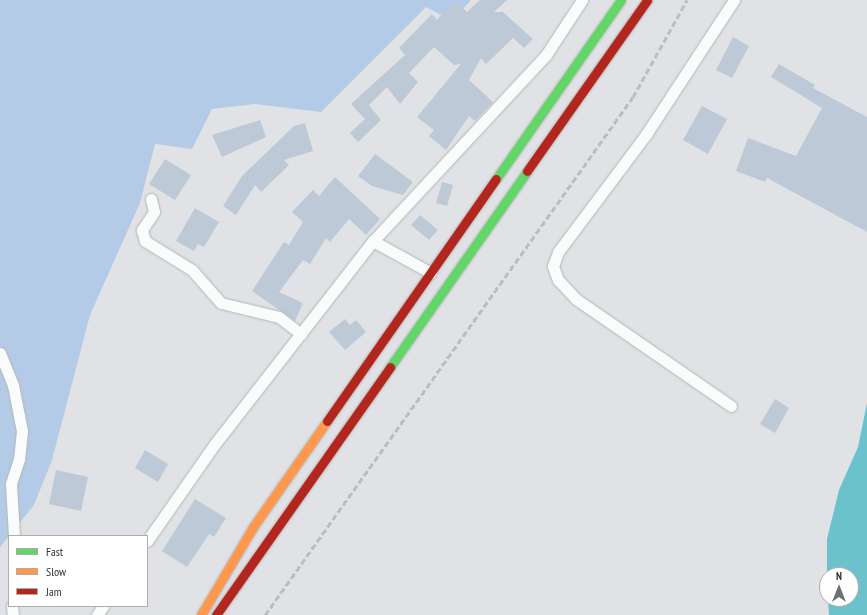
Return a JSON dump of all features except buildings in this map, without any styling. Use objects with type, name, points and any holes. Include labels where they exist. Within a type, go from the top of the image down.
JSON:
[{"type":"highway","points":[[201,615],[253,527],[621,0]]},
{"type":"highway","points":[[216,615],[647,0]]},
{"type":"street","points":[[148,540],[214,445],[373,241],[546,55],[582,0]]},
{"type":"street","points":[[731,406],[576,299],[558,280],[553,266],[558,252],[647,133],[734,0]]},
{"type":"street","points":[[151,199],[154,212],[142,230],[145,241],[192,270],[220,302],[274,315],[301,334]]},
{"type":"street","points":[[373,241],[431,273]]},
{"type":"street","points":[[0,353],[13,385],[22,431],[19,459],[11,484],[14,535]]},
{"type":"shaded area","points":[[0,0],[471,0],[452,21],[426,7],[321,112],[255,104],[212,109],[192,149],[155,144],[140,203],[90,315],[52,460],[34,505],[10,535],[8,535],[0,547]]},
{"type":"shaded area","points":[[867,403],[867,615],[829,615],[828,607],[859,607],[859,567],[827,567],[827,539],[839,490],[858,447]]},
{"type":"railway","points":[[265,615],[633,97],[687,0]]},
{"type":"traffic: fast","points":[[496,179],[621,0]]},
{"type":"traffic: fast","points":[[390,367],[527,171]]},
{"type":"traffic: slow","points":[[201,615],[253,527],[327,421]]},
{"type":"traffic: jam","points":[[527,171],[647,0]]},
{"type":"traffic: jam","points":[[327,421],[496,179]]},
{"type":"traffic: jam","points":[[216,615],[390,367]]}]
